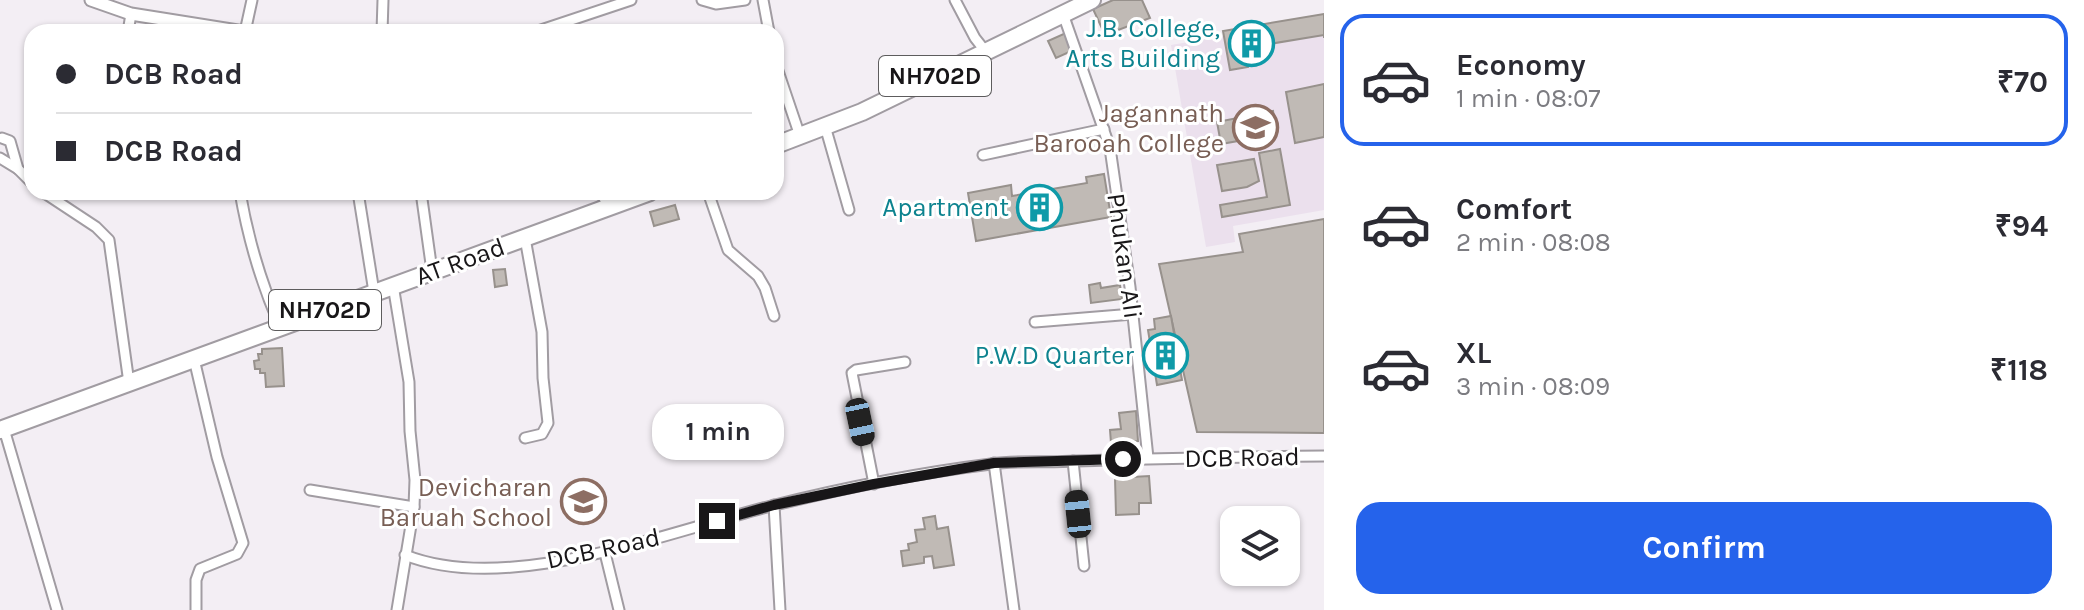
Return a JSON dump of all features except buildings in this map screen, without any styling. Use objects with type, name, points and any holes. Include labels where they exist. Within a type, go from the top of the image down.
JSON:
[{"type":"highway","name":"NH702D","points":[[784,142],[862,112],[1092,0]]},
{"type":"highway","name":"AT Road","points":[[2,429],[629,200]]},
{"type":"street","points":[[91,0],[131,14],[194,24]]},
{"type":"street","points":[[246,24],[252,0]]},
{"type":"street","points":[[382,24],[383,0]]},
{"type":"street","points":[[559,24],[631,0]]},
{"type":"street","points":[[702,0],[716,4],[745,0]]},
{"type":"street","points":[[763,0],[768,24]]},
{"type":"street","points":[[955,0],[986,52]]},
{"type":"street","points":[[129,24],[131,14]]},
{"type":"street","name":"Phukan Ali","points":[[1063,14],[1110,148],[1133,314],[1148,458]]},
{"type":"street","points":[[784,89],[800,136]]},
{"type":"street","points":[[825,126],[849,210]]},
{"type":"street","points":[[983,155],[1104,129]]},
{"type":"street","points":[[2,138],[12,144],[18,169]]},
{"type":"street","points":[[0,158],[24,175]]},
{"type":"street","points":[[55,200],[96,227],[109,240],[129,383]]},
{"type":"street","points":[[242,200],[267,296],[280,326]]},
{"type":"street","points":[[359,200],[374,292]]},
{"type":"street","points":[[422,200],[432,271]]},
{"type":"street","points":[[606,200],[611,207]]},
{"type":"street","points":[[711,200],[728,250],[758,276],[774,316]]},
{"type":"street","points":[[525,238],[542,332],[548,423],[542,434],[525,438]]},
{"type":"street","points":[[393,285],[409,382],[415,480],[414,507],[397,610]]},
{"type":"street","points":[[1035,322],[1133,314]]},
{"type":"street","points":[[194,359],[217,457],[243,543],[237,554],[200,569],[196,580],[196,610]]},
{"type":"street","points":[[874,484],[852,374],[856,370],[905,362]]},
{"type":"street","points":[[2,429],[57,610]]},
{"type":"street","name":"DCB Road","points":[[405,555],[427,564],[478,570],[605,553],[774,505],[994,463],[1324,456]]},
{"type":"street","points":[[1073,461],[1084,566]]},
{"type":"street","points":[[994,463],[1014,610]]},
{"type":"street","points":[[310,490],[414,507]]},
{"type":"street","points":[[774,505],[780,610]]},
{"type":"street","points":[[605,553],[619,610]]},
{"type":"shaded area","name":"Jagannath Barooah College","points":[[1324,19],[1324,210],[1233,226],[1235,242],[1206,247],[1171,45]]},
{"type":"place","name":"J.B. College, Arts Building","points":[[1251,43]]},
{"type":"place","name":"Jagannath Barooah College","points":[[1255,128]]},
{"type":"place","name":"Apartment","points":[[1040,207]]},
{"type":"place","name":"P.W.D Quarter","points":[[1165,355]]},
{"type":"place","name":"Devicharan Baruah School","points":[[583,502]]},
{"type":"route","points":[[717,521],[774,505],[874,484],[994,463],[1123,459]]}]
